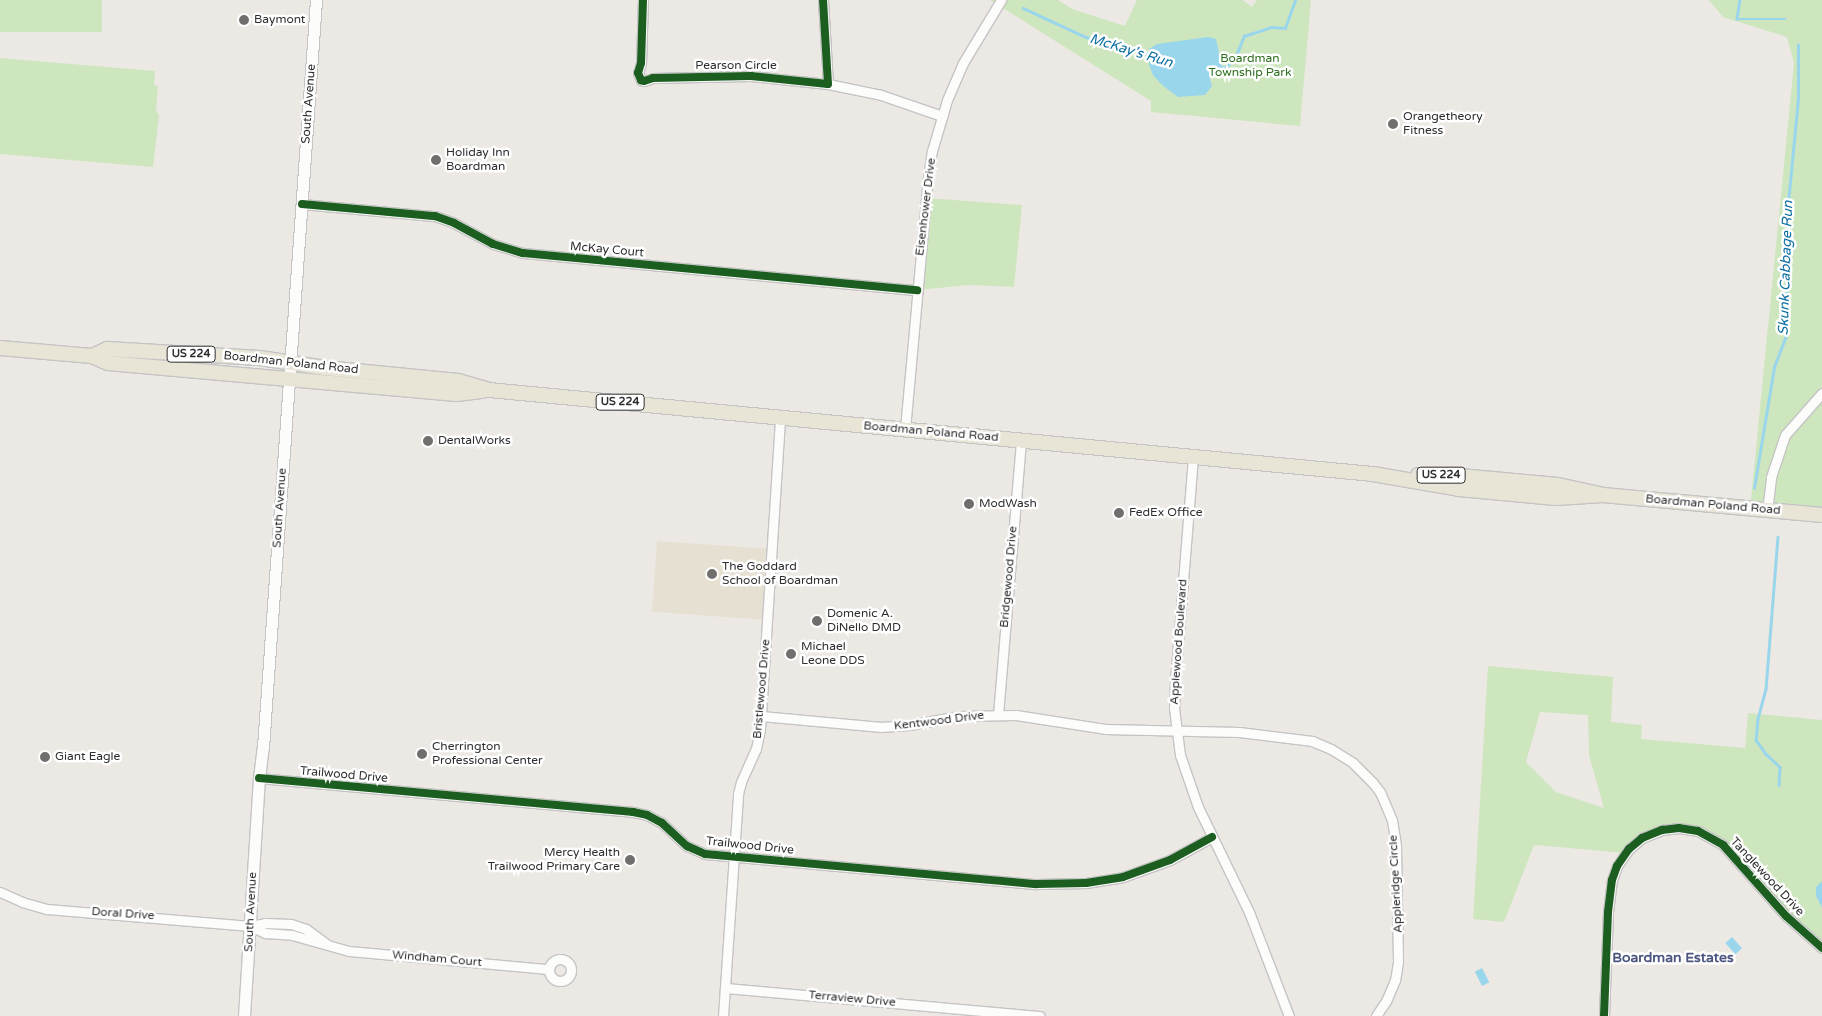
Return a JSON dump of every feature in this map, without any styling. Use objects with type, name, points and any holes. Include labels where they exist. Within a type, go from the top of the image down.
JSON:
[{"type":"main road","name":"South Avenue","points":[[244,1016],[258,778],[263,747],[316,0]]},
{"type":"main road","name":"Boardman Poland Road","points":[[0,348],[92,356],[108,363],[457,394],[489,390]]},
{"type":"main road","name":"Boardman Poland Road","points":[[92,356],[107,349],[260,358],[325,368],[458,380],[489,390],[1373,474],[1459,489],[1556,498],[1603,495],[1822,516]]},
{"type":"street","name":"Pearson Circle","points":[[643,0],[641,63],[638,73],[640,80],[751,76],[828,84],[881,95],[942,116]]},
{"type":"street","points":[[823,0],[828,84]]},
{"type":"street","name":"Eisenhower Drive","points":[[905,429],[928,178],[942,116],[963,63],[1002,0]]},
{"type":"street","name":"McKay Court","points":[[302,204],[435,216],[454,223],[493,244],[523,253],[917,290]]},
{"type":"street","points":[[1767,511],[1772,472],[1785,435],[1822,392]]},
{"type":"street","name":"Bristlewood Drive","points":[[723,1016],[739,789],[756,750],[761,716],[780,418]]},
{"type":"street","name":"Bridgewood Drive","points":[[998,715],[1021,440]]},
{"type":"street","name":"Applewood Boulevard","points":[[1193,456],[1175,682],[1177,730],[1188,783],[1249,912],[1289,1016]]},
{"type":"street","name":"Kentwood Drive","points":[[761,716],[881,727],[909,725],[959,716],[998,715],[1033,717],[1105,729],[1177,730]]},
{"type":"street","name":"Appleridge Circle","points":[[1177,730],[1239,732],[1312,741],[1331,749],[1353,763],[1380,792],[1392,820],[1396,846],[1398,962],[1395,980],[1386,1001],[1376,1016]]},
{"type":"street","name":"Trailwood Drive","points":[[258,778],[641,814],[662,823],[681,842],[693,850],[705,854],[1037,884],[1068,885],[1105,880],[1140,872],[1170,860],[1212,837]]},
{"type":"street","name":"Tanglewood Drive","points":[[1604,1016],[1608,912],[1612,880],[1621,859],[1633,845],[1662,830],[1679,828],[1698,831],[1723,845],[1786,916],[1822,948]]},
{"type":"street","name":"Doral Drive","points":[[0,892],[22,902],[47,908],[250,926]]},
{"type":"street","name":"Windham Court","points":[[250,926],[265,934],[292,935],[349,951],[548,969]]},
{"type":"street","name":"Terraview Drive","points":[[725,988],[1040,1016]]},
{"type":"shaded area","name":"The Goddard School of Boardman","points":[[657,541],[771,549],[766,620],[652,612]]},
{"type":"green space","points":[[0,0],[102,0],[102,32],[0,32]]},
{"type":"green space","name":"Boardman Township Park","points":[[990,0],[1058,0],[1072,9],[1125,26],[1137,0],[1243,0],[1252,7],[1257,0],[1311,0],[1300,126],[1151,112],[1151,101]]},
{"type":"green space","points":[[1709,0],[1822,0],[1822,515],[1750,509],[1794,63],[1787,37],[1723,17]]},
{"type":"green space","points":[[0,58],[155,71],[154,85],[158,86],[156,109],[159,116],[153,167],[0,154]]},
{"type":"green space","points":[[926,198],[1022,205],[1014,287],[969,285],[917,290]]},
{"type":"green space","points":[[1488,666],[1613,677],[1611,722],[1642,725],[1641,739],[1745,748],[1748,713],[1822,720],[1822,882],[1816,887],[1816,896],[1822,908],[1822,948],[1736,858],[1704,833],[1662,830],[1626,853],[1534,845],[1504,922],[1473,919]],"holes":[[[1540,712],[1588,715],[1589,755],[1604,808],[1556,792],[1526,762]]]},
{"type":"water","points":[[1208,37],[1216,39],[1222,66],[1210,79],[1212,86],[1205,95],[1178,97],[1162,85],[1153,75],[1149,65],[1149,49],[1157,44]]},
{"type":"water","points":[[1821,882],[1822,908],[1816,896],[1816,887]]},
{"type":"water","points":[[1732,937],[1742,948],[1735,954],[1725,943]]},
{"type":"water","points":[[1482,968],[1489,982],[1482,986],[1475,972]]},
{"type":"waterway","name":"McKay's Run","points":[[1217,68],[1226,67],[1235,58],[1244,36],[1271,27],[1285,28],[1295,0]]},
{"type":"waterway","name":"Skunk Cabbage Run","points":[[1740,0],[1737,19],[1785,19]]},
{"type":"waterway","name":"McKay's Run","points":[[1023,8],[1086,37],[1152,55]]},
{"type":"waterway","name":"Skunk Cabbage Run","points":[[1754,488],[1774,367],[1786,336],[1787,213],[1798,98],[1798,45]]},
{"type":"waterway","name":"Skunk Cabbage Run","points":[[1778,537],[1766,689],[1758,719],[1756,740],[1766,754],[1780,767],[1779,785]]},
{"type":"cycle path","points":[[643,0],[641,63],[638,73],[641,80],[653,78],[751,76],[828,84],[823,0]]},
{"type":"cycle path","points":[[302,204],[435,216],[454,223],[493,244],[523,253],[917,290]]},
{"type":"cycle path","points":[[259,778],[633,812],[647,815],[662,823],[687,846],[705,854],[1037,884],[1086,883],[1123,877],[1170,860],[1212,837]]},
{"type":"cycle path","points":[[1604,1016],[1608,912],[1612,880],[1617,866],[1629,849],[1642,838],[1662,830],[1679,828],[1698,831],[1723,845],[1786,916],[1822,948]]},
{"type":"place","name":"Baymont","points":[[244,20]]},
{"type":"place","name":"Orangetheory Fitness","points":[[1393,124]]},
{"type":"place","name":"Holiday Inn Boardman","points":[[436,160]]},
{"type":"place","name":"DentalWorks","points":[[428,441]]},
{"type":"place","name":"ModWash","points":[[969,504]]},
{"type":"place","name":"FedEx Office","points":[[1119,513]]},
{"type":"place","name":"The Goddard School of Boardman","points":[[712,574]]},
{"type":"place","name":"Domenic A. DiNello DMD","points":[[817,621]]},
{"type":"place","name":"Michael Leone DDS","points":[[791,654]]},
{"type":"place","name":"Cherrington Professional Center","points":[[422,754]]},
{"type":"place","name":"Giant Eagle","points":[[45,757]]},
{"type":"place","name":"Mercy Health Trailwood Primary Care","points":[[630,860]]},
{"type":"district","name":"Boardman Estates","points":[[1673,958]]}]
